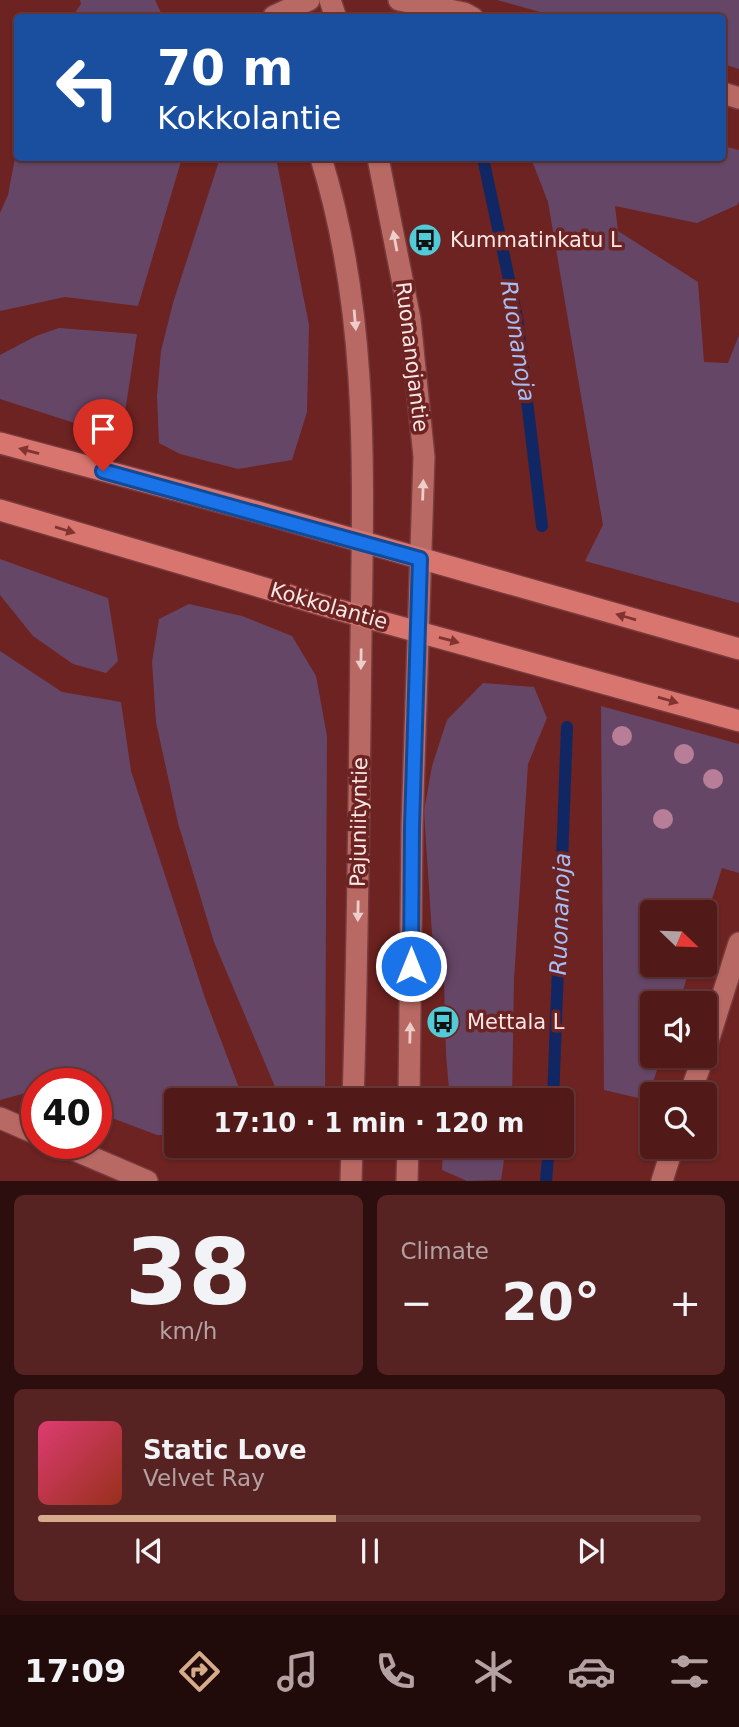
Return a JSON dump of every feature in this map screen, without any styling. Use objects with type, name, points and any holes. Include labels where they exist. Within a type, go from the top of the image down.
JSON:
[{"type":"main road","points":[[0,443],[363,542],[739,649]]},
{"type":"main road","name":"Kokkolantie","points":[[0,510],[361,616],[739,721]]},
{"type":"street","points":[[272,11],[309,0]]},
{"type":"street","points":[[399,0],[457,14]]},
{"type":"street","points":[[322,161],[354,309],[361,390],[363,542]]},
{"type":"street","name":"Ruonanojantie","points":[[379,161],[410,319],[424,457],[420,559]]},
{"type":"street","name":"Pajuniityntie","points":[[353,1088],[363,542]]},
{"type":"street","points":[[409,1088],[412,827],[420,559]]},
{"type":"street","points":[[717,1012],[739,943]]},
{"type":"street","points":[[0,1118],[21,1127]]},
{"type":"street","points":[[351,1181],[352,1158]]},
{"type":"street","points":[[407,1181],[408,1158]]},
{"type":"street","points":[[95,1159],[147,1181]]},
{"type":"street","points":[[662,1181],[669,1159]]},
{"type":"shaded area","points":[[80,0],[155,0],[162,14],[74,14],[81,4]]},
{"type":"shaded area","points":[[497,0],[739,0],[739,69],[726,65],[726,14],[547,14]]},
{"type":"shaded area","points":[[726,147],[739,150],[737,205],[697,223],[615,206],[618,231],[698,282],[704,362],[728,363],[739,335],[739,603],[585,561],[603,525],[548,202],[532,161],[726,161]]},
{"type":"shaded area","points":[[14,161],[181,161],[138,306],[65,297],[0,311],[0,213],[8,195]]},
{"type":"shaded area","points":[[219,161],[277,161],[309,325],[307,412],[292,460],[238,469],[180,454],[159,443],[157,396],[161,351],[173,303]]},
{"type":"shaded area","points":[[59,328],[137,334],[121,438],[0,399],[0,355],[36,336]]},
{"type":"shaded area","points":[[0,559],[108,598],[118,661],[106,673],[73,664],[33,636],[0,595]]},
{"type":"shaded area","points":[[189,604],[242,616],[292,636],[316,676],[327,736],[325,1088],[276,1088],[214,942],[178,823],[156,722],[152,662],[159,619]]},
{"type":"shaded area","points":[[0,651],[62,692],[121,702],[131,771],[206,1001],[239,1088],[164,1088],[164,1135],[157,1135],[112,1118],[112,1068],[21,1068],[21,1094],[0,1100]]},
{"type":"shaded area","points":[[483,683],[534,687],[547,718],[528,764],[514,979],[512,1088],[449,1088],[444,980],[432,934],[424,811],[432,766],[447,720]]},
{"type":"shaded area","points":[[601,706],[739,744],[739,873],[722,868],[712,900],[640,900],[640,977],[687,977],[683,991],[640,991],[640,1068],[658,1068],[653,1082],[640,1082],[640,1098],[604,1090]]},
{"type":"shaded area","points":[[442,1158],[504,1158],[501,1180],[467,1181],[442,1170]]},
{"type":"waterway","name":"Ruonanoja","points":[[484,161],[517,317],[542,526]]},
{"type":"waterway","name":"Ruonanoja","points":[[553,1088],[567,727]]},
{"type":"waterway","name":"Ruonanoja","points":[[546,1181],[548,1158]]},
{"type":"place","name":"Kummatinkatu L","points":[[425,240]]},
{"type":"place","name":"Mettala L","points":[[443,1022]]},
{"type":"route","points":[[103,471],[420,559],[411,966]]}]
